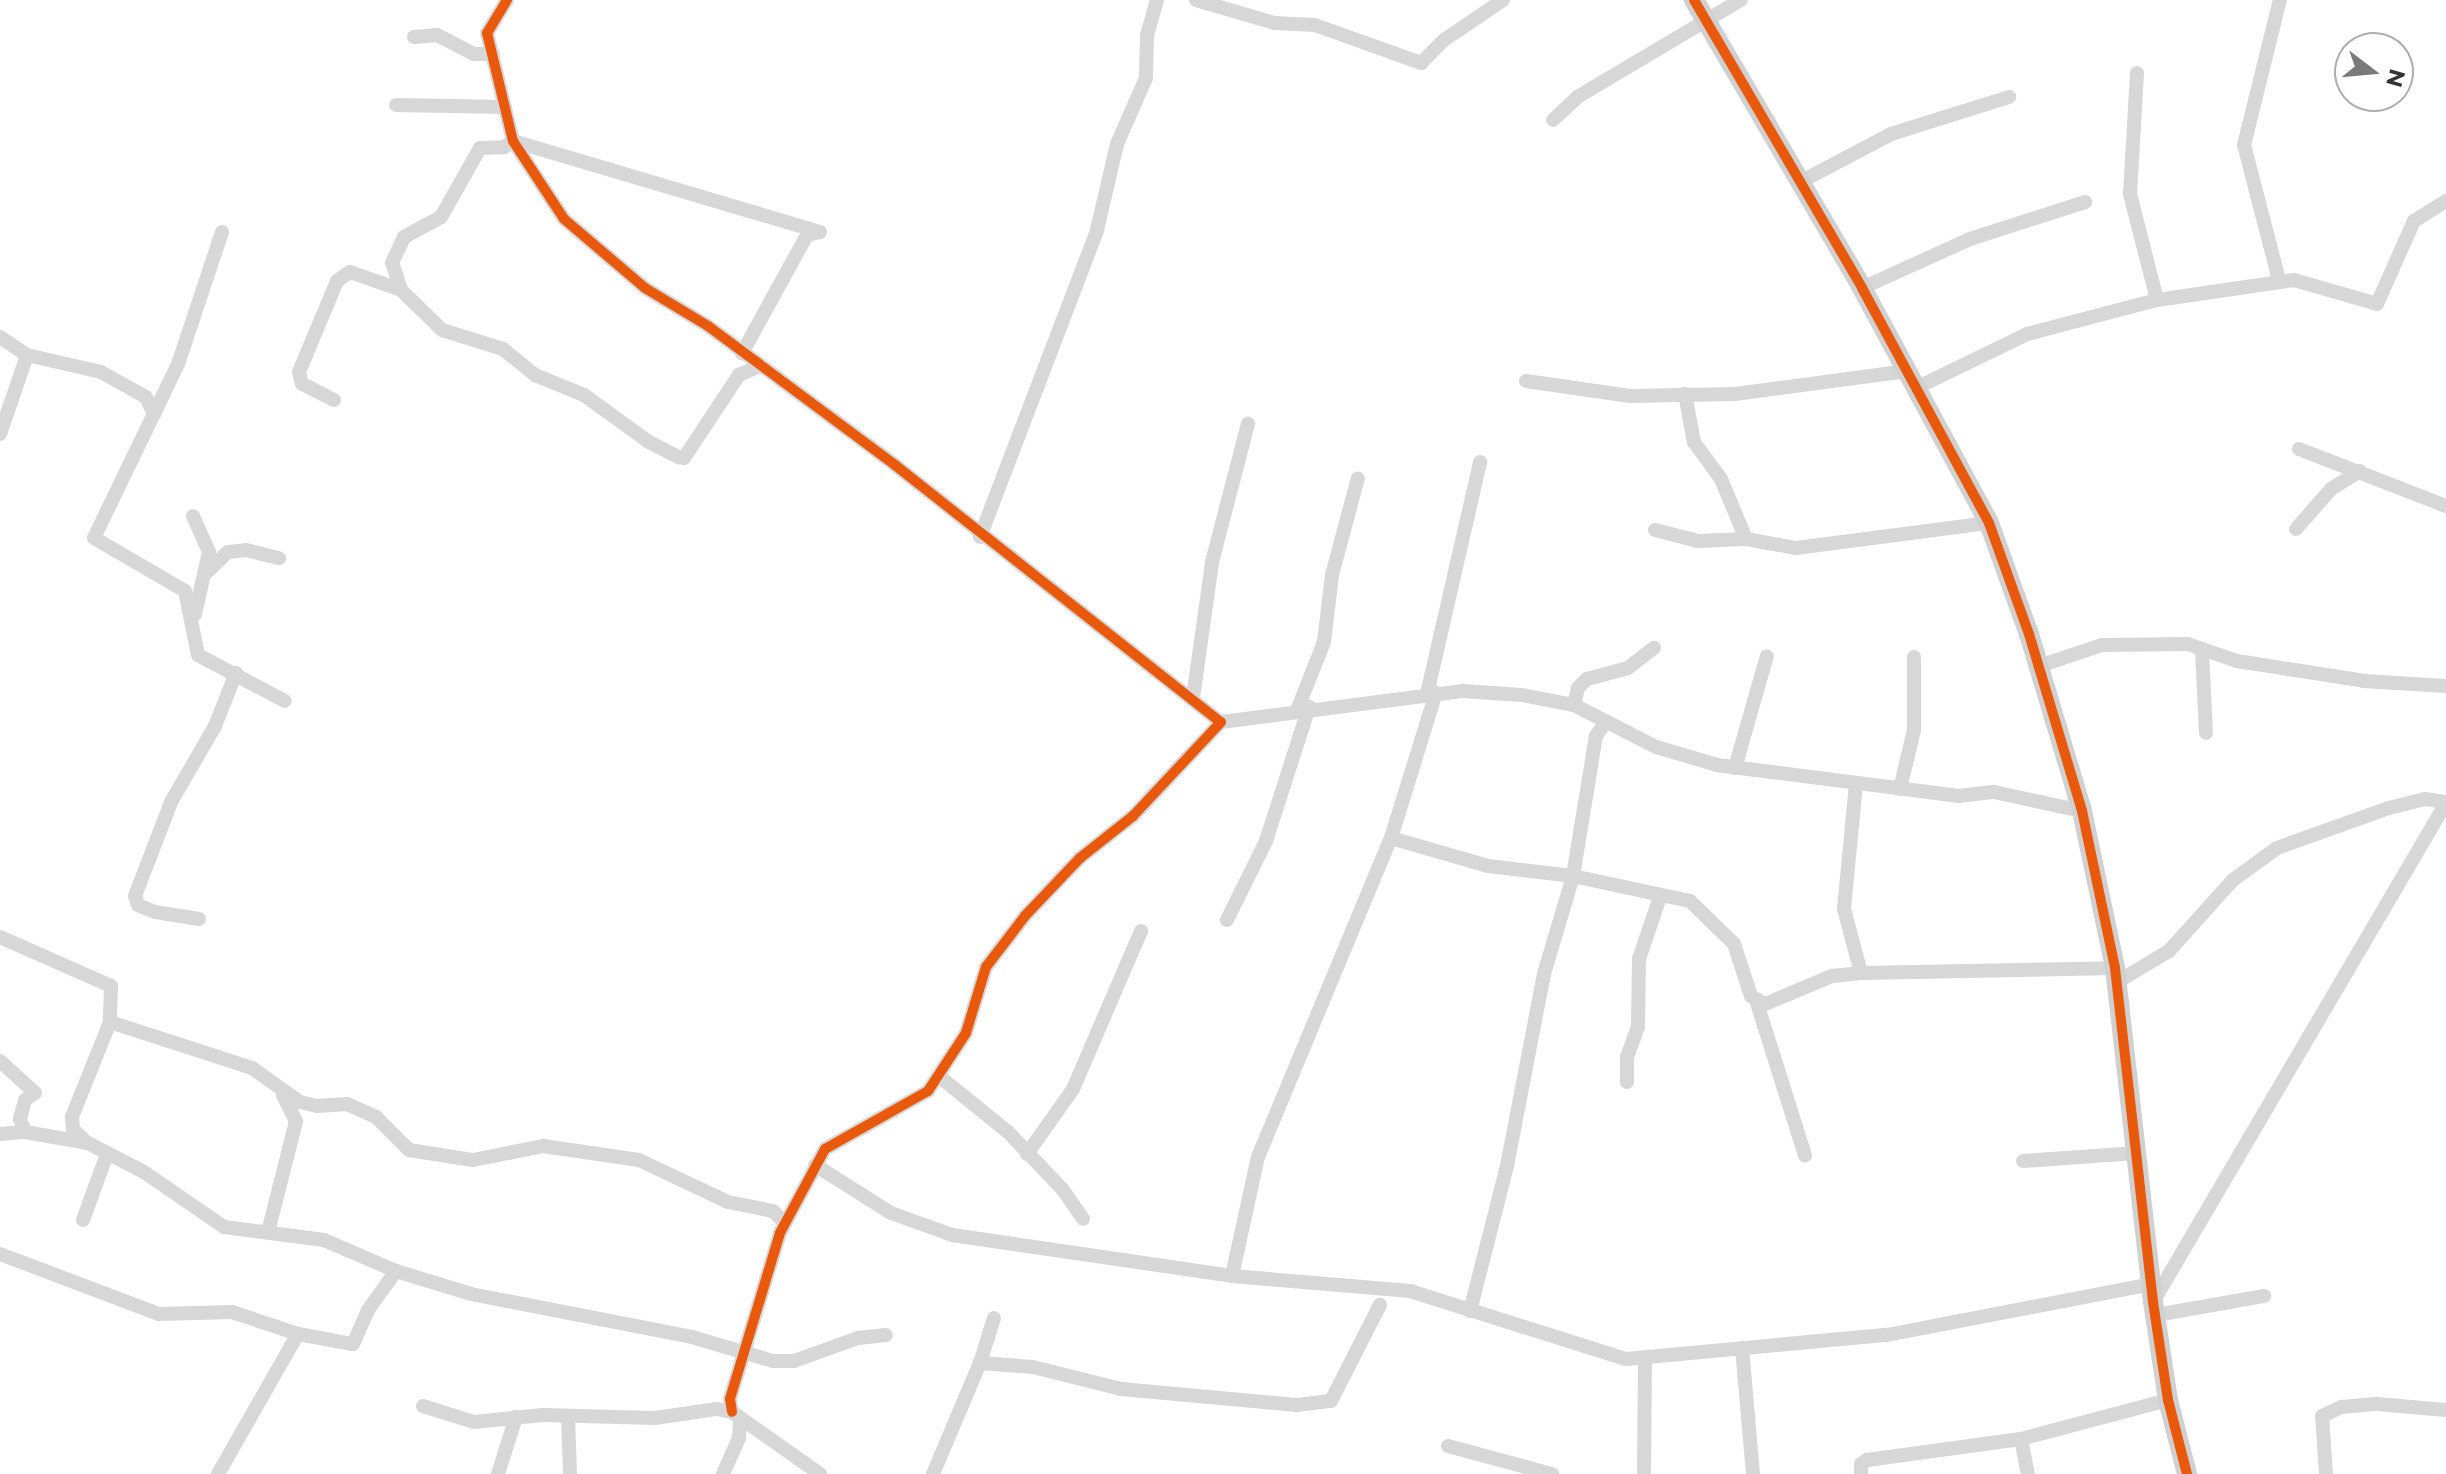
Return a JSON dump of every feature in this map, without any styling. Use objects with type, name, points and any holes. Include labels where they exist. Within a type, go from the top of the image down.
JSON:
[{"type":"street","points":[[507,0],[489,23],[513,141],[564,219],[645,288],[742,353],[895,465],[980,537],[1221,722]]},
{"type":"street","points":[[980,537],[1097,230],[1117,144],[1146,78],[1147,35],[1157,0]]},
{"type":"street","points":[[1196,0],[1274,23],[1315,25],[1421,63],[1444,40],[1503,0]]},
{"type":"street","points":[[1694,0],[1862,288],[1989,523],[2039,666],[2082,811],[2116,975],[2153,1300],[2168,1400],[2187,1474]]},
{"type":"street","points":[[1553,120],[1579,96],[1741,0]]},
{"type":"street","points":[[2279,280],[2244,145],[2280,0]]},
{"type":"street","points":[[414,37],[437,35],[474,54],[493,54]]},
{"type":"street","points":[[2137,73],[2130,194],[2157,300]]},
{"type":"street","points":[[1800,182],[1891,134],[2009,97]]},
{"type":"street","points":[[396,105],[505,107]]},
{"type":"street","points":[[401,290],[392,263],[404,237],[441,217],[480,148],[504,147],[513,141]]},
{"type":"street","points":[[513,141],[820,232],[807,235],[742,353]]},
{"type":"street","points":[[1526,381],[1630,396],[1911,380],[2027,334],[2157,300],[2279,280],[2377,304],[2414,221],[2446,201]]},
{"type":"street","points":[[1862,288],[1970,239],[2085,202]]},
{"type":"street","points":[[222,232],[178,364],[94,538],[174,581],[185,591],[194,618],[198,655],[285,701]]},
{"type":"street","points":[[334,400],[302,384],[299,372],[337,281],[350,272],[401,290],[442,330],[503,349],[535,375],[584,395],[649,442],[679,457],[684,458],[739,375],[759,366]]},
{"type":"street","points":[[0,337],[27,355],[101,372],[146,397],[154,414]]},
{"type":"street","points":[[0,434],[27,355]]},
{"type":"street","points":[[1685,394],[1694,442],[1721,479],[1746,539]]},
{"type":"street","points":[[1193,698],[1212,562],[1248,424]]},
{"type":"street","points":[[2299,449],[2446,506]]},
{"type":"street","points":[[1232,1276],[1258,1157],[1391,838],[1432,694],[1480,462]]},
{"type":"street","points":[[2296,529],[2331,489],[2360,471]]},
{"type":"street","points":[[1227,920],[1266,841],[1324,642],[1332,575],[1358,478]]},
{"type":"street","points":[[193,516],[209,552],[194,618]]},
{"type":"street","points":[[1655,530],[1698,541],[1746,539],[1796,548],[1989,523]]},
{"type":"street","points":[[206,573],[228,552],[246,550],[279,558]]},
{"type":"street","points":[[2039,666],[2102,645],[2188,644],[2202,651],[2364,681],[2446,686]]},
{"type":"street","points":[[1574,705],[1578,688],[1587,679],[1628,668],[1654,648]]},
{"type":"street","points":[[2202,651],[2206,733]]},
{"type":"street","points":[[1735,768],[1767,656]]},
{"type":"street","points":[[1900,789],[1914,730],[1914,657]]},
{"type":"street","points":[[199,919],[155,912],[138,905],[135,896],[171,802],[215,726],[236,673]]},
{"type":"street","points":[[723,1474],[739,1438],[730,1410],[744,1350],[785,1223],[815,1165],[838,1137],[919,1101],[940,1077],[966,1033],[986,967],[1025,916],[1080,858],[1133,816],[1221,722],[1304,708],[1432,694],[1522,695],[1574,705],[1656,747],[1735,768],[1959,796],[1994,792],[2082,811]]},
{"type":"street","points":[[1470,1311],[1507,1166],[1544,974],[1573,876],[1596,736],[1605,723]]},
{"type":"street","points":[[1856,784],[1844,909],[1861,973]]},
{"type":"street","points":[[1756,1000],[1765,1004],[1832,976],[1861,973],[2116,975],[2169,951],[2233,880],[2277,848],[2389,808],[2425,799],[2446,803],[2153,1300]]},
{"type":"street","points":[[1391,838],[1488,866],[1573,876],[1690,901],[1708,914],[1734,944],[1756,1000],[1805,1155]]},
{"type":"street","points":[[1627,1082],[1627,1057],[1638,1027],[1639,959],[1660,897]]},
{"type":"street","points":[[1027,1154],[1073,1089],[1141,931]]},
{"type":"street","points":[[0,937],[111,986],[110,1022],[72,1117],[73,1129],[88,1143],[144,1172],[224,1227],[324,1240],[396,1271],[471,1294],[744,1350],[773,1361],[794,1361],[858,1338],[886,1335]]},
{"type":"street","points":[[110,1022],[252,1068],[280,1092],[317,1106],[347,1104],[376,1117],[409,1150],[436,1157],[503,1158],[543,1146],[639,1160],[728,1202],[773,1211],[785,1223]]},
{"type":"street","points":[[0,1061],[35,1093],[25,1100],[20,1119],[25,1132]]},
{"type":"street","points":[[940,1077],[1027,1154],[1063,1190],[1083,1219]]},
{"type":"street","points":[[268,1232],[296,1121],[280,1092]]},
{"type":"street","points":[[0,1134],[25,1132],[88,1143]]},
{"type":"street","points":[[2023,1161],[2136,1153]]},
{"type":"street","points":[[83,1220],[107,1154]]},
{"type":"street","points":[[815,1165],[891,1213],[952,1235],[1232,1276],[1410,1291],[1626,1359],[1887,1335],[2153,1300],[2264,1296]]},
{"type":"street","points":[[0,1254],[159,1314],[232,1312],[298,1334],[353,1344],[368,1310],[396,1271]]},
{"type":"street","points":[[980,1363],[1033,1367],[1121,1389],[1297,1405],[1331,1401],[1380,1305]]},
{"type":"street","points":[[933,1474],[980,1363],[994,1318]]},
{"type":"street","points":[[218,1474],[298,1334]]},
{"type":"street","points":[[1742,1348],[1753,1474]]},
{"type":"street","points":[[1644,1474],[1645,1359]]},
{"type":"street","points":[[1861,1474],[1862,1461],[2021,1439],[2168,1400]]},
{"type":"street","points":[[2326,1474],[2322,1416],[2341,1407],[2377,1404],[2446,1410]]},
{"type":"street","points":[[423,1406],[464,1422],[516,1417],[655,1418],[730,1410],[820,1474]]},
{"type":"street","points":[[498,1474],[516,1417]]},
{"type":"street","points":[[568,1417],[570,1474]]},
{"type":"street","points":[[2021,1439],[2028,1474]]},
{"type":"street","points":[[1448,1446],[1552,1474]]},
{"type":"cycle path","points":[[507,0],[487,33],[513,141],[564,219],[645,288],[708,326],[895,465],[1221,722],[1133,816],[1080,858],[1025,916],[986,967],[966,1033],[928,1091],[825,1149],[780,1233],[730,1399],[732,1412]]},
{"type":"cycle path","points":[[1694,0],[1862,288],[1989,523],[2029,634],[2082,811],[2115,968],[2153,1302],[2168,1400],[2187,1474]]}]
